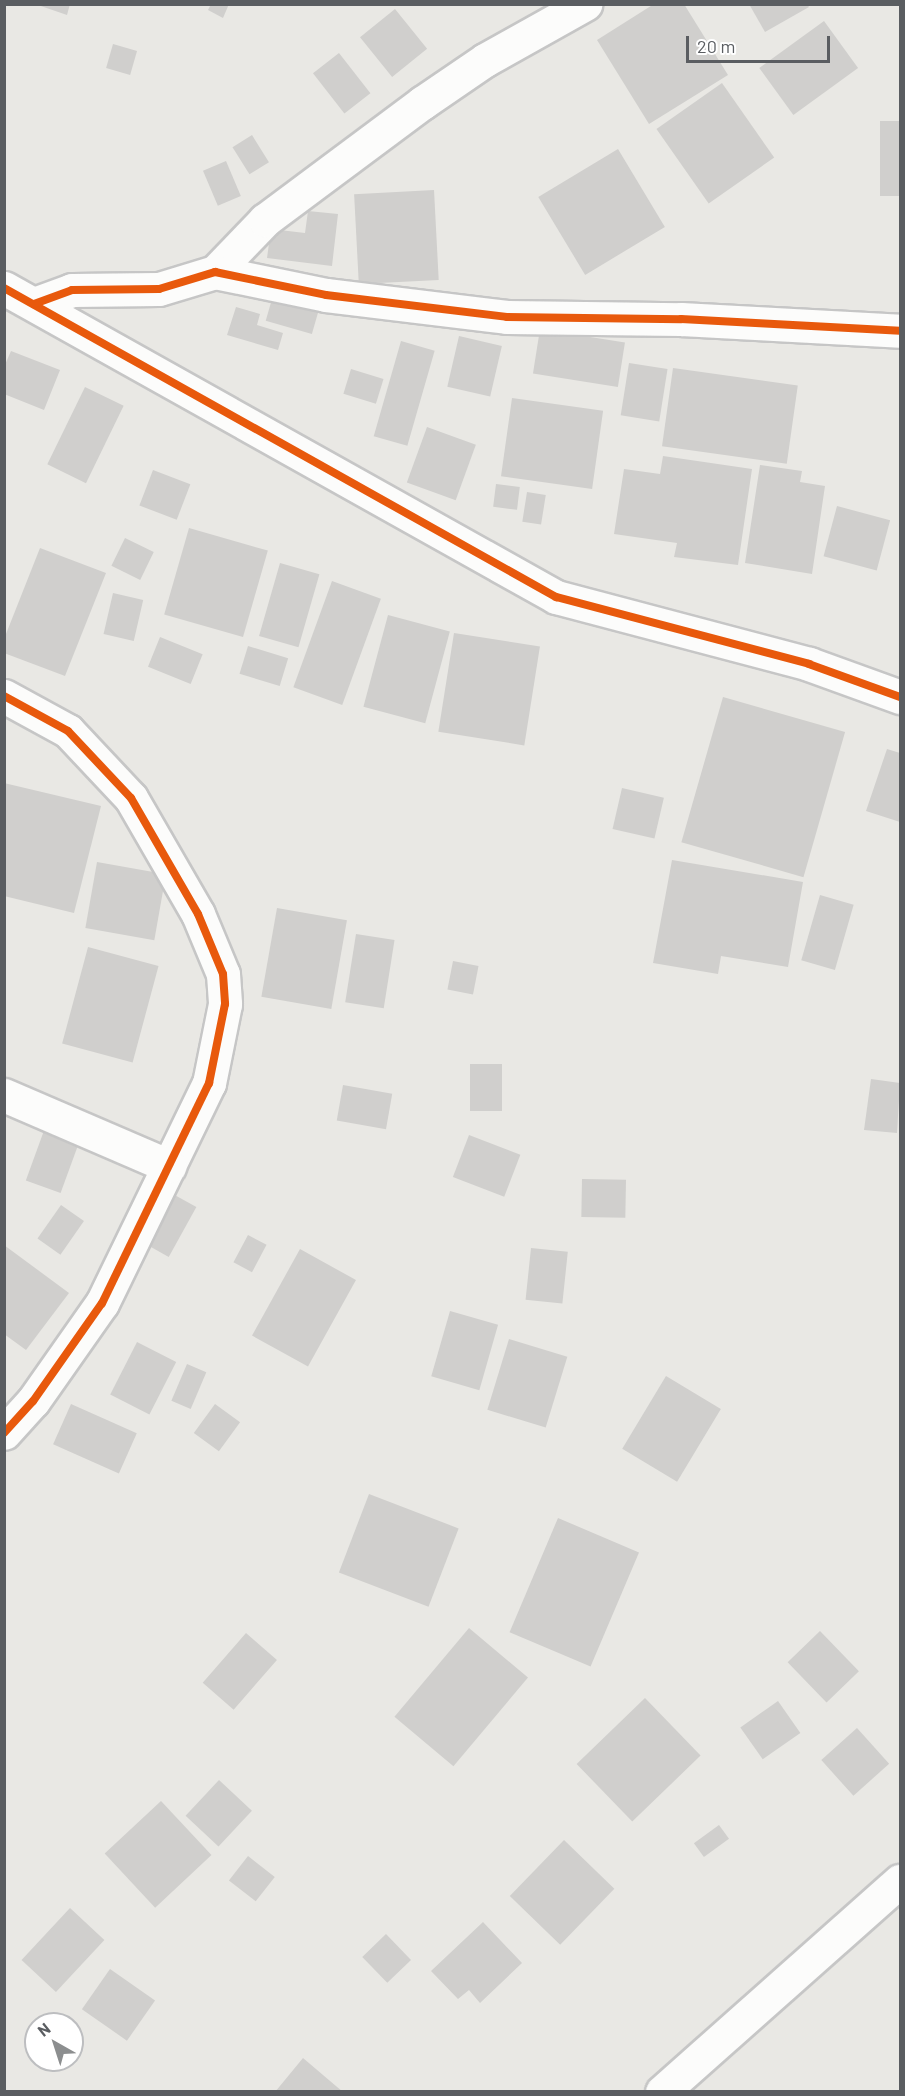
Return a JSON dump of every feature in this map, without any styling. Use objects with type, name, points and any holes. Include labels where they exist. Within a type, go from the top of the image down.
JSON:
[{"type":"street","points":[[215,272],[265,220],[422,103],[485,60],[585,4]]},
{"type":"street","points":[[34,303],[72,291],[159,289],[215,272],[326,294],[507,317],[681,319],[900,331]]},
{"type":"street","points":[[4,288],[556,597],[809,664],[900,697]]},
{"type":"street","points":[[4,696],[68,731],[131,798],[198,914],[223,974],[225,1004],[209,1083],[102,1303],[33,1401],[4,1433]]},
{"type":"street","points":[[4,1095],[169,1166]]},
{"type":"street","points":[[662,2091],[900,1881]]},
{"type":"building","points":[[35,4],[70,4],[67,15]]},
{"type":"building","points":[[211,4],[229,4],[223,18],[208,10]]},
{"type":"building","points":[[654,4],[684,4],[728,75],[649,124],[597,40]]},
{"type":"building","points":[[749,4],[807,4],[809,7],[765,32]]},
{"type":"building","points":[[395,9],[427,49],[392,77],[360,37]]},
{"type":"building","points":[[824,21],[858,68],[793,115],[759,68]]},
{"type":"building","points":[[113,44],[137,51],[130,75],[106,68]]},
{"type":"building","points":[[339,53],[370,93],[344,114],[313,73]]},
{"type":"building","points":[[722,83],[774,158],[709,203],[656,129]]},
{"type":"building","points":[[880,121],[900,121],[900,196],[880,196]]},
{"type":"building","points":[[252,135],[269,162],[249,174],[232,147]]},
{"type":"building","points":[[618,149],[665,227],[585,275],[538,197]]},
{"type":"building","points":[[226,161],[241,196],[218,206],[203,171]]},
{"type":"building","points":[[434,190],[439,280],[359,284],[354,194]]},
{"type":"building","points":[[308,211],[338,214],[332,266],[267,258],[271,229],[305,233]]},
{"type":"building","points":[[274,292],[320,305],[312,334],[266,321]]},
{"type":"building","points":[[236,307],[260,314],[257,325],[283,333],[278,350],[227,335]]},
{"type":"building","points":[[540,329],[625,342],[618,387],[533,373]]},
{"type":"building","points":[[459,336],[502,346],[490,397],[447,387]]},
{"type":"building","points":[[401,341],[435,351],[407,446],[374,436]]},
{"type":"building","points":[[11,351],[60,370],[44,410],[4,394],[4,367]]},
{"type":"building","points":[[629,363],[668,369],[659,421],[621,415]]},
{"type":"building","points":[[673,368],[798,386],[787,464],[662,446]]},
{"type":"building","points":[[351,369],[384,379],[376,404],[343,394]]},
{"type":"building","points":[[85,387],[124,406],[86,483],[47,464]]},
{"type":"building","points":[[512,398],[603,411],[592,489],[501,476]]},
{"type":"building","points":[[427,427],[476,445],[456,500],[407,482]]},
{"type":"building","points":[[663,456],[752,469],[738,565],[674,557],[677,543],[614,534],[624,469],[660,474]]},
{"type":"building","points":[[760,465],[802,471],[800,482],[825,486],[812,574],[745,563]]},
{"type":"building","points":[[153,470],[190,484],[177,520],[139,505]]},
{"type":"building","points":[[496,484],[520,487],[517,510],[493,507]]},
{"type":"building","points":[[527,492],[546,495],[541,525],[522,522]]},
{"type":"building","points":[[837,506],[890,520],[877,570],[824,556]]},
{"type":"building","points":[[189,528],[268,551],[243,637],[164,615]]},
{"type":"building","points":[[125,538],[154,552],[140,580],[111,566]]},
{"type":"building","points":[[40,548],[106,573],[65,676],[4,653],[4,639]]},
{"type":"building","points":[[280,563],[319,574],[298,647],[259,636]]},
{"type":"building","points":[[332,581],[381,599],[342,705],[293,687]]},
{"type":"building","points":[[113,593],[143,600],[134,641],[104,634]]},
{"type":"building","points":[[388,615],[450,632],[425,723],[363,707]]},
{"type":"building","points":[[454,633],[540,647],[524,745],[438,732]]},
{"type":"building","points":[[160,637],[203,654],[191,684],[148,667]]},
{"type":"building","points":[[248,646],[288,658],[280,686],[240,674]]},
{"type":"building","points":[[723,697],[845,732],[803,877],[681,842]]},
{"type":"building","points":[[887,749],[900,753],[900,822],[866,811]]},
{"type":"building","points":[[4,783],[101,806],[74,913],[4,896]]},
{"type":"building","points":[[622,788],[664,798],[654,839],[613,829]]},
{"type":"building","points":[[672,860],[803,882],[788,967],[721,956],[718,974],[653,963]]},
{"type":"building","points":[[97,862],[166,874],[154,940],[85,928]]},
{"type":"building","points":[[820,895],[854,905],[835,970],[801,960]]},
{"type":"building","points":[[277,908],[347,920],[331,1009],[261,997]]},
{"type":"building","points":[[356,934],[395,940],[384,1008],[345,1002]]},
{"type":"building","points":[[88,947],[159,966],[133,1062],[62,1044]]},
{"type":"building","points":[[453,961],[479,966],[473,994],[447,989]]},
{"type":"building","points":[[470,1064],[502,1064],[502,1111],[470,1111]]},
{"type":"building","points":[[871,1079],[900,1083],[897,1133],[864,1130]]},
{"type":"building","points":[[343,1085],[392,1094],[386,1129],[337,1120]]},
{"type":"building","points":[[46,1125],[81,1138],[61,1193],[26,1180]]},
{"type":"building","points":[[469,1135],[520,1155],[504,1197],[453,1177]]},
{"type":"building","points":[[582,1179],[626,1180],[625,1218],[581,1217]]},
{"type":"building","points":[[171,1193],[196,1207],[169,1257],[143,1243]]},
{"type":"building","points":[[61,1205],[84,1221],[60,1255],[37,1239]]},
{"type":"building","points":[[248,1235],[267,1245],[252,1272],[233,1262]]},
{"type":"building","points":[[4,1245],[69,1293],[26,1350],[4,1334]]},
{"type":"building","points":[[531,1248],[568,1252],[562,1304],[526,1300]]},
{"type":"building","points":[[300,1249],[356,1280],[308,1367],[252,1336]]},
{"type":"building","points":[[450,1311],[498,1325],[479,1390],[431,1376]]},
{"type":"building","points":[[509,1339],[567,1357],[546,1428],[487,1410]]},
{"type":"building","points":[[137,1342],[176,1362],[149,1415],[110,1395]]},
{"type":"building","points":[[187,1364],[206,1372],[191,1409],[171,1401]]},
{"type":"building","points":[[666,1376],[721,1409],[677,1482],[622,1449]]},
{"type":"building","points":[[71,1404],[137,1433],[119,1473],[53,1444]]},
{"type":"building","points":[[215,1404],[240,1422],[219,1451],[194,1433]]},
{"type":"building","points":[[369,1494],[459,1528],[429,1607],[339,1572]]},
{"type":"building","points":[[558,1518],[639,1552],[591,1667],[510,1632]]},
{"type":"building","points":[[469,1628],[528,1677],[453,1766],[394,1717]]},
{"type":"building","points":[[820,1631],[859,1671],[827,1703],[788,1662]]},
{"type":"building","points":[[246,1633],[277,1660],[234,1710],[203,1683]]},
{"type":"building","points":[[645,1698],[701,1756],[632,1822],[577,1764]]},
{"type":"building","points":[[778,1701],[800,1733],[763,1759],[740,1727]]},
{"type":"building","points":[[857,1728],[889,1764],[853,1796],[821,1760]]},
{"type":"building","points":[[219,1780],[252,1811],[218,1847],[186,1816]]},
{"type":"building","points":[[161,1801],[211,1855],[155,1908],[105,1854]]},
{"type":"building","points":[[719,1825],[729,1839],[704,1857],[694,1843]]},
{"type":"building","points":[[564,1840],[614,1889],[560,1945],[510,1896]]},
{"type":"building","points":[[248,1856],[275,1877],[256,1901],[229,1880]]},
{"type":"building","points":[[70,1908],[104,1940],[56,1992],[22,1960]]},
{"type":"building","points":[[483,1922],[522,1963],[480,2003],[469,1990],[458,1999],[431,1971]]},
{"type":"building","points":[[386,1934],[411,1960],[387,1983],[362,1957]]},
{"type":"building","points":[[110,1969],[155,2001],[127,2041],[82,2009]]},
{"type":"building","points":[[303,2058],[343,2092],[275,2092]]},
{"type":"cycle path","points":[[34,304],[72,290],[159,289],[215,272],[326,295],[507,317],[681,319],[900,331]]},
{"type":"cycle path","points":[[4,288],[556,597],[809,664],[900,697]]},
{"type":"cycle path","points":[[4,696],[68,731],[131,798],[198,914],[223,974],[225,1004],[209,1083],[102,1303],[33,1401],[4,1433]]}]
